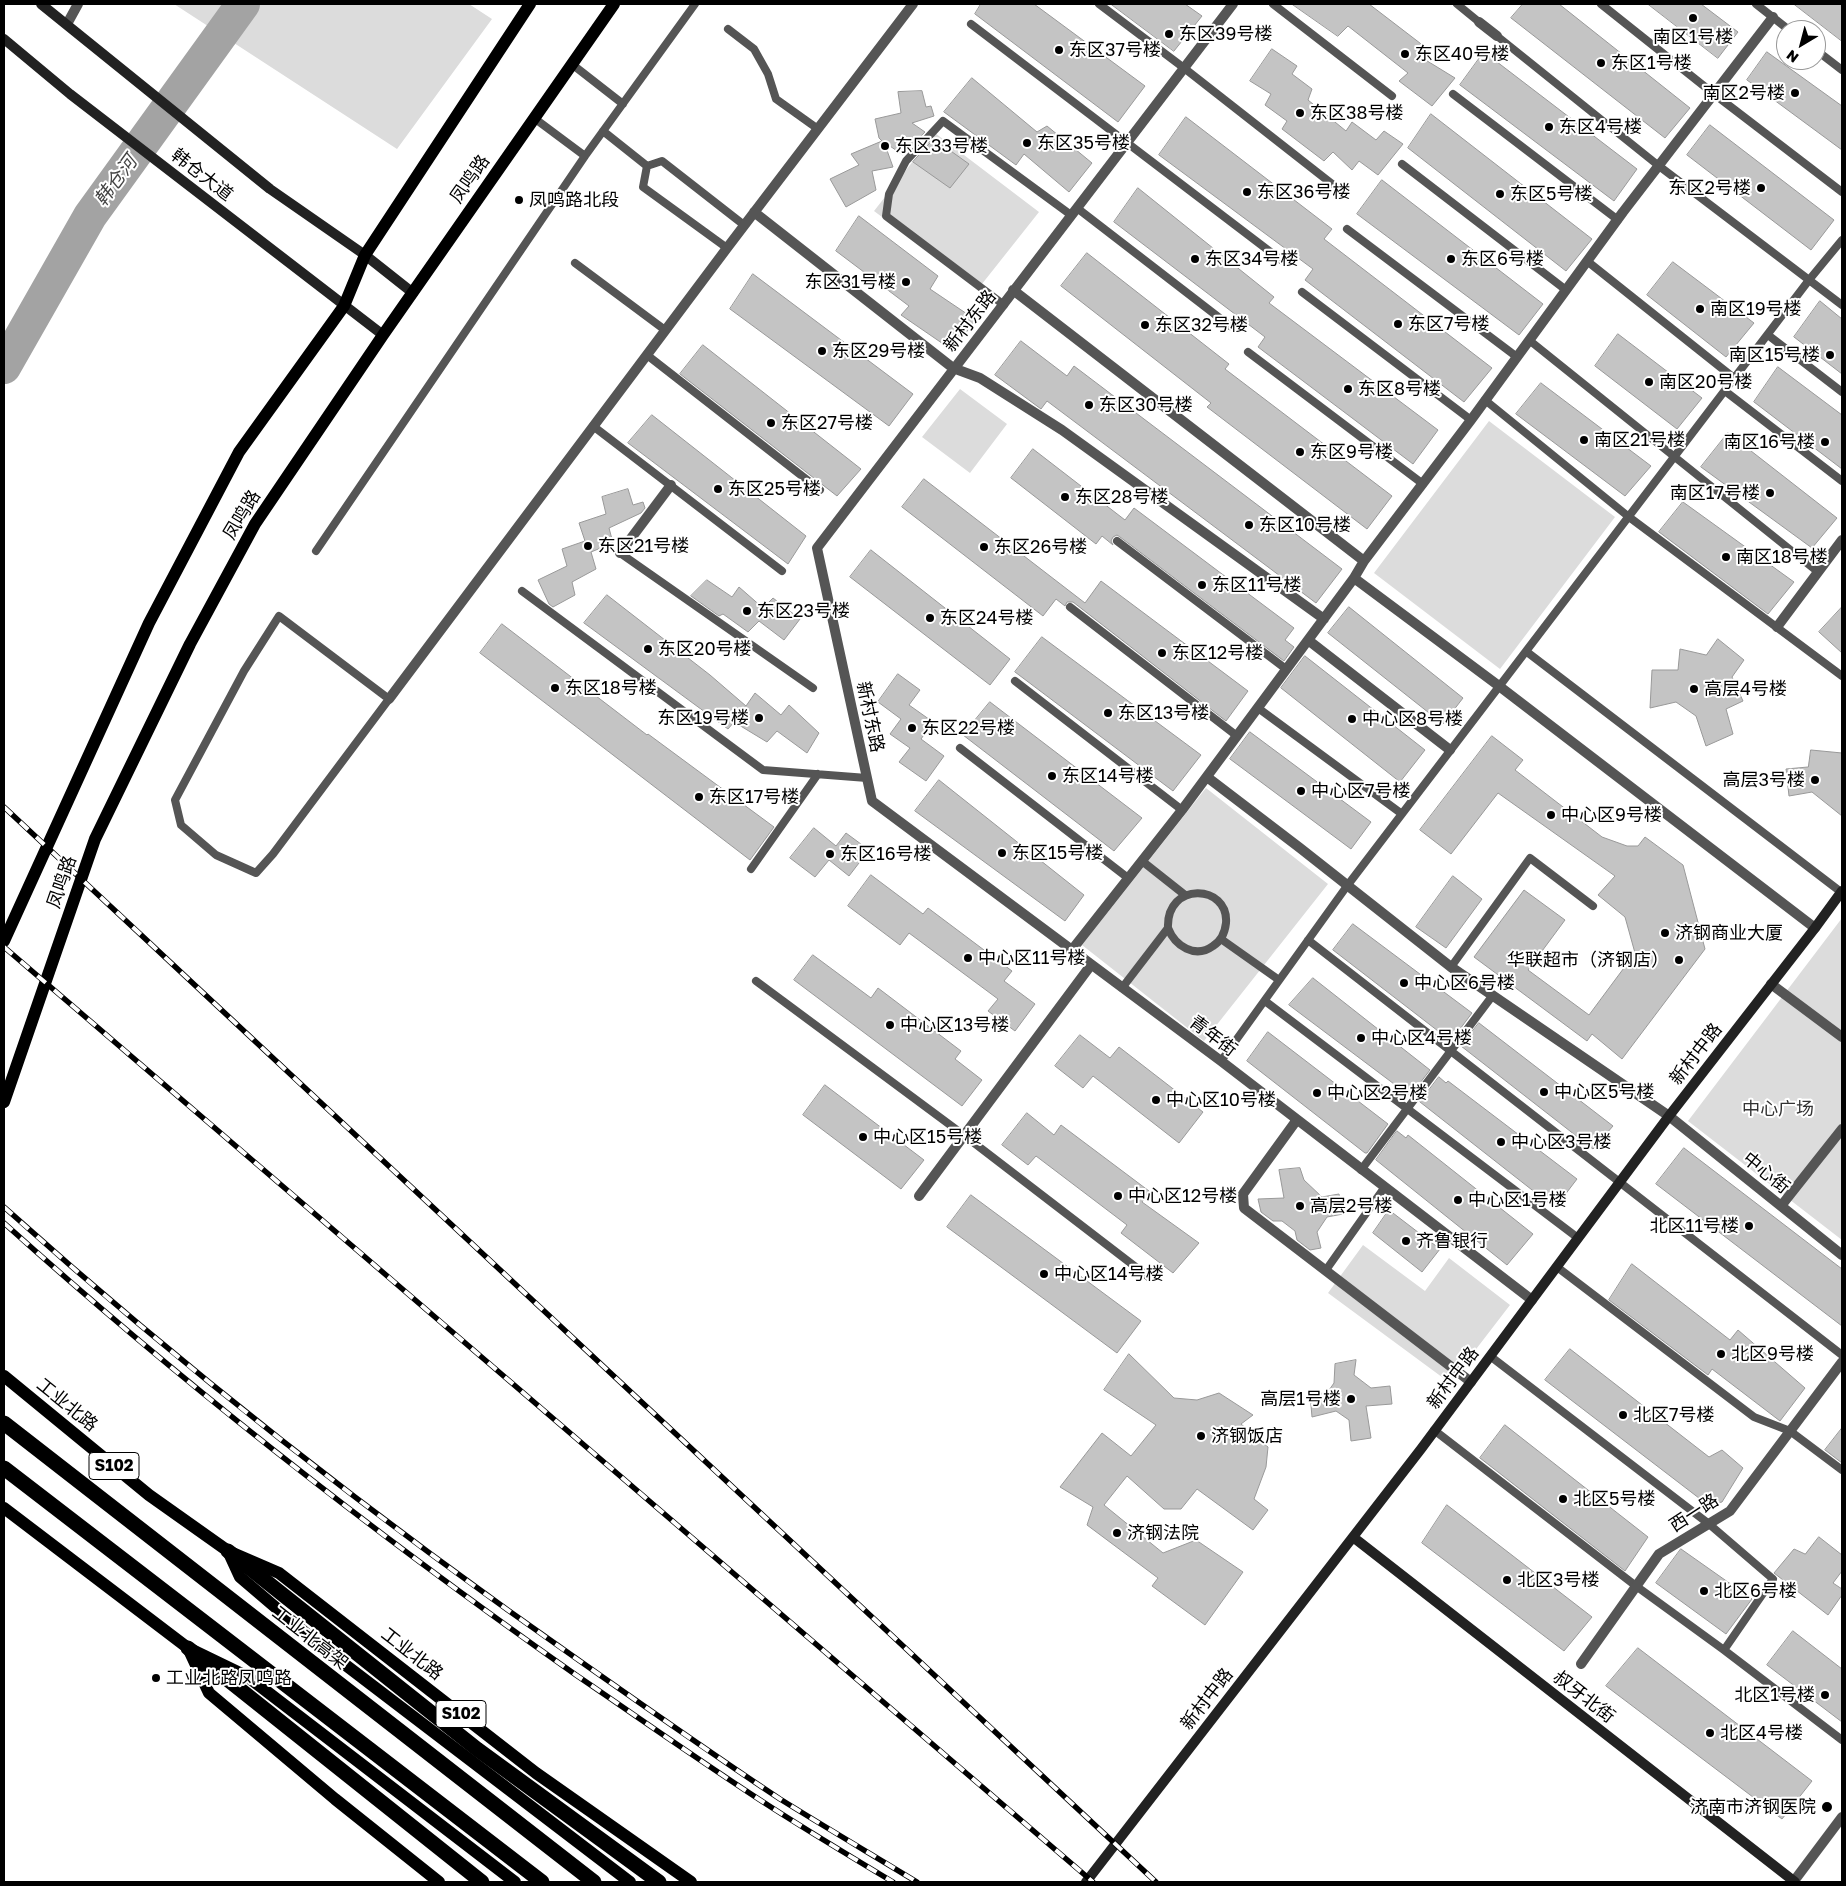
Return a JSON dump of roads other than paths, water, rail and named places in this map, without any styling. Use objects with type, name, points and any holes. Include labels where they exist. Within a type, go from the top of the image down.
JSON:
[{"type":"highway","name":"工业北高架","points":[[4,1423],[594,1882]]},
{"type":"highway","points":[[4,1468],[542,1882]]},
{"type":"highway","points":[[228,1551],[477,1749],[659,1882]]},
{"type":"highway","points":[[188,1648],[482,1882]]},
{"type":"main road","name":"凤鸣路","points":[[4,941],[149,623],[239,452],[344,306],[365,255],[530,4]]},
{"type":"main road","name":"凤鸣路","points":[[4,1102],[95,839],[190,644],[255,524],[383,335],[614,4]]},
{"type":"main road","name":"工业北路","points":[[4,1376],[149,1495],[228,1551],[279,1573],[536,1773],[691,1882]]},
{"type":"main road","points":[[4,1508],[188,1648],[248,1677],[515,1882]]},
{"type":"main road","name":"工业北路","points":[[228,1551],[240,1577],[322,1647],[630,1882]]},
{"type":"main road","points":[[188,1648],[209,1693],[335,1799],[439,1882]]},
{"type":"street","name":"韩仓大道","points":[[41,4],[270,189],[365,255],[413,292]]},
{"type":"street","points":[[67,24],[78,4]]},
{"type":"street","points":[[388,699],[744,225],[913,4]]},
{"type":"street","name":"新村东路","points":[[872,801],[817,548],[1233,4]]},
{"type":"street","points":[[1071,951],[1207,777],[1354,578],[1364,561],[1471,420],[1587,261],[1773,17]]},
{"type":"street","points":[[1480,22],[1497,36]]},
{"type":"street","name":"韩仓大道","points":[[4,39],[70,94],[383,335]]},
{"type":"street","points":[[754,212],[953,368],[980,378],[1062,430],[1324,619]]},
{"type":"street","points":[[1013,290],[1364,561]]},
{"type":"street","points":[[620,553],[671,485]]},
{"type":"street","points":[[1777,627],[1842,540]]},
{"type":"street","points":[[1354,578],[1499,686],[1815,928]]},
{"type":"street","points":[[1308,640],[1450,750]]},
{"type":"street","name":"中心街","points":[[1207,777],[1451,967],[1669,1116],[1842,1255]]},
{"type":"street","name":"青年街","points":[[872,801],[1221,1062],[1532,1300]]},
{"type":"street","name":"新村中路","points":[[1086,1882],[1353,1537],[1669,1116],[1842,892]]},
{"type":"street","points":[[919,1196],[1091,965]]},
{"type":"street","points":[[1771,984],[1842,1037]]},
{"type":"street","points":[[1296,1121],[1243,1194],[1244,1208],[1471,1382]]},
{"type":"street","points":[[1781,1206],[1842,1129]]},
{"type":"street","name":"西一路","points":[[1581,1664],[1659,1554],[1730,1511],[1842,1362]]},
{"type":"street","name":"叔牙北街","points":[[1353,1537],[1794,1882]]},
{"type":"street","points":[[1794,1882],[1842,1817]]},
{"type":"lane","points":[[316,550],[585,156],[695,4]]},
{"type":"lane","points":[[1099,4],[1341,190]]},
{"type":"lane","points":[[1273,4],[1392,96]]},
{"type":"lane","points":[[1457,4],[1480,22]]},
{"type":"lane","points":[[1601,4],[1842,192]]},
{"type":"lane","points":[[1756,4],[1777,20]]},
{"type":"lane","points":[[970,24],[1281,260]]},
{"type":"lane","points":[[728,30],[754,49],[768,74],[776,99],[818,129]]},
{"type":"lane","points":[[1497,36],[1659,166],[1842,305]]},
{"type":"lane","points":[[1826,58],[1842,70]]},
{"type":"lane","points":[[573,65],[623,104]]},
{"type":"lane","points":[[1453,94],[1618,220]]},
{"type":"lane","points":[[534,118],[585,156]]},
{"type":"lane","points":[[1004,305],[886,216],[889,194],[906,161],[943,121],[1074,212],[1230,326]]},
{"type":"lane","points":[[603,131],[647,166]]},
{"type":"lane","points":[[647,166],[662,161],[744,225]]},
{"type":"lane","points":[[1402,164],[1566,290]]},
{"type":"lane","points":[[647,166],[644,187],[727,248]]},
{"type":"lane","points":[[1347,229],[1517,357]]},
{"type":"lane","points":[[1221,1062],[1347,886],[1809,280],[1842,240]]},
{"type":"lane","points":[[1587,261],[1734,378]]},
{"type":"lane","points":[[575,263],[665,330]]},
{"type":"lane","points":[[1302,292],[1471,420]]},
{"type":"lane","points":[[1768,334],[1842,392]]},
{"type":"lane","points":[[1530,340],[1818,572]]},
{"type":"lane","points":[[1248,352],[1422,484]]},
{"type":"lane","points":[[647,354],[820,490]]},
{"type":"lane","points":[[1725,390],[1842,481]]},
{"type":"lane","points":[[1485,400],[1629,516],[1842,676]]},
{"type":"lane","points":[[593,426],[782,571]]},
{"type":"lane","points":[[1117,541],[1286,670]]},
{"type":"lane","points":[[620,553],[813,688]]},
{"type":"lane","points":[[522,591],[764,770],[867,778]]},
{"type":"lane","points":[[1070,607],[1237,736]]},
{"type":"lane","points":[[279,616],[388,699],[273,854],[256,873],[216,855],[181,826],[175,800],[244,672],[279,616]]},
{"type":"lane","points":[[1527,652],[1842,892]]},
{"type":"lane","points":[[1015,681],[1182,810]]},
{"type":"lane","points":[[1258,708],[1402,814]]},
{"type":"lane","points":[[960,748],[1128,878]]},
{"type":"lane","points":[[750,870],[818,774]]},
{"type":"lane","points":[[1451,967],[1530,858],[1593,906]]},
{"type":"lane","points":[[1142,861],[1185,895]]},
{"type":"lane","points":[[1194,892],[1204,893],[1220,903],[1224,911],[1226,921],[1221,939],[1214,946],[1206,950],[1187,949],[1178,944],[1168,928],[1168,918],[1171,909],[1176,901],[1185,895],[1194,892]]},
{"type":"lane","points":[[1122,988],[1168,928]]},
{"type":"lane","points":[[1221,939],[1279,980]]},
{"type":"lane","points":[[1308,940],[1621,1181],[1842,1355]]},
{"type":"lane","points":[[756,982],[965,1136],[1150,1278]]},
{"type":"lane","points":[[1361,1170],[1493,995]]},
{"type":"lane","points":[[1265,1001],[1578,1238]]},
{"type":"lane","points":[[1326,1270],[1384,1188]]},
{"type":"lane","points":[[1557,1267],[1754,1417],[1790,1432],[1842,1470]]},
{"type":"lane","points":[[1490,1356],[1709,1524],[1773,1579],[1724,1650]]},
{"type":"lane","points":[[1434,1430],[1636,1586],[1842,1740]]},
{"type":"waterway","name":"韩仓河","points":[[4,367],[90,216],[243,4]]},
{"type":"railway","points":[[4,807],[1156,1882]]},
{"type":"railway","points":[[4,947],[1093,1882]]},
{"type":"railway","points":[[4,1207],[144,1329],[216,1388],[288,1446],[436,1558],[756,1783],[917,1882]]},
{"type":"railway","points":[[4,1223],[212,1401],[283,1458],[428,1568],[576,1675],[699,1760],[893,1882]]},
{"type":"place","name":"南区1号楼","points":[[1693,18]]},
{"type":"place","name":"东区39号楼","points":[[1169,34]]},
{"type":"place","name":"东区37号楼","points":[[1059,50]]},
{"type":"place","name":"东区40号楼","points":[[1405,54]]},
{"type":"place","name":"东区1号楼","points":[[1601,63]]},
{"type":"place","name":"南区2号楼","points":[[1795,93]]},
{"type":"place","name":"东区38号楼","points":[[1300,113]]},
{"type":"place","name":"东区4号楼","points":[[1549,127]]},
{"type":"place","name":"东区35号楼","points":[[1027,143]]},
{"type":"place","name":"东区33号楼","points":[[885,146]]},
{"type":"place","name":"东区2号楼","points":[[1761,188]]},
{"type":"place","name":"东区36号楼","points":[[1247,192]]},
{"type":"place","name":"东区5号楼","points":[[1500,194]]},
{"type":"place","name":"凤鸣路北段","points":[[519,200]]},
{"type":"place","name":"东区34号楼","points":[[1195,259]]},
{"type":"place","name":"东区6号楼","points":[[1451,259]]},
{"type":"place","name":"东区31号楼","points":[[906,282]]},
{"type":"place","name":"南区19号楼","points":[[1700,309]]},
{"type":"place","name":"东区7号楼","points":[[1398,324]]},
{"type":"place","name":"东区32号楼","points":[[1145,325]]},
{"type":"place","name":"东区29号楼","points":[[822,351]]},
{"type":"place","name":"南区15号楼","points":[[1830,355]]},
{"type":"place","name":"南区20号楼","points":[[1649,382]]},
{"type":"place","name":"东区8号楼","points":[[1348,389]]},
{"type":"place","name":"东区30号楼","points":[[1089,405]]},
{"type":"place","name":"东区27号楼","points":[[771,423]]},
{"type":"place","name":"南区21号楼","points":[[1584,440]]},
{"type":"place","name":"南区16号楼","points":[[1825,442]]},
{"type":"place","name":"东区9号楼","points":[[1300,452]]},
{"type":"place","name":"东区25号楼","points":[[718,489]]},
{"type":"place","name":"南区17号楼","points":[[1770,493]]},
{"type":"place","name":"东区28号楼","points":[[1065,497]]},
{"type":"place","name":"东区10号楼","points":[[1249,525]]},
{"type":"place","name":"东区21号楼","points":[[588,546]]},
{"type":"place","name":"东区26号楼","points":[[984,547]]},
{"type":"place","name":"南区18号楼","points":[[1726,557]]},
{"type":"place","name":"东区11号楼","points":[[1202,585]]},
{"type":"place","name":"东区23号楼","points":[[747,611]]},
{"type":"place","name":"东区24号楼","points":[[930,618]]},
{"type":"place","name":"东区20号楼","points":[[648,649]]},
{"type":"place","name":"东区12号楼","points":[[1162,653]]},
{"type":"place","name":"东区18号楼","points":[[555,688]]},
{"type":"place","name":"高层4号楼","points":[[1694,689]]},
{"type":"place","name":"东区13号楼","points":[[1108,713]]},
{"type":"place","name":"东区19号楼","points":[[759,718]]},
{"type":"place","name":"中心区8号楼","points":[[1352,719]]},
{"type":"place","name":"东区22号楼","points":[[912,728]]},
{"type":"place","name":"东区14号楼","points":[[1052,776]]},
{"type":"place","name":"高层3号楼","points":[[1815,780]]},
{"type":"place","name":"中心区7号楼","points":[[1301,791]]},
{"type":"place","name":"东区17号楼","points":[[699,797]]},
{"type":"place","name":"中心区9号楼","points":[[1551,815]]},
{"type":"place","name":"东区15号楼","points":[[1002,853]]},
{"type":"place","name":"东区16号楼","points":[[830,854]]},
{"type":"place","name":"济钢商业大厦","points":[[1665,933]]},
{"type":"place","name":"中心区11号楼","points":[[968,958]]},
{"type":"place","name":"华联超市（济钢店）","points":[[1679,960]]},
{"type":"place","name":"中心区6号楼","points":[[1404,983]]},
{"type":"place","name":"中心区13号楼","points":[[890,1025]]},
{"type":"place","name":"中心区4号楼","points":[[1361,1038]]},
{"type":"place","name":"中心区5号楼","points":[[1544,1092]]},
{"type":"place","name":"中心区2号楼","points":[[1317,1093]]},
{"type":"place","name":"中心区10号楼","points":[[1156,1100]]},
{"type":"place","name":"中心区15号楼","points":[[863,1137]]},
{"type":"place","name":"中心区3号楼","points":[[1501,1142]]},
{"type":"place","name":"中心区12号楼","points":[[1118,1196]]},
{"type":"place","name":"中心区1号楼","points":[[1458,1200]]},
{"type":"place","name":"高层2号楼","points":[[1300,1206]]},
{"type":"place","name":"北区11号楼","points":[[1749,1226]]},
{"type":"place","name":"齐鲁银行","points":[[1406,1241]]},
{"type":"place","name":"中心区14号楼","points":[[1044,1274]]},
{"type":"place","name":"北区9号楼","points":[[1721,1354]]},
{"type":"place","name":"高层1号楼","points":[[1351,1399]]},
{"type":"place","name":"北区7号楼","points":[[1623,1415]]},
{"type":"place","name":"济钢饭店","points":[[1201,1436]]},
{"type":"place","name":"北区5号楼","points":[[1563,1499]]},
{"type":"place","name":"济钢法院","points":[[1117,1533]]},
{"type":"place","name":"北区3号楼","points":[[1507,1580]]},
{"type":"place","name":"北区6号楼","points":[[1704,1591]]},
{"type":"place","name":"工业北路凤鸣路","points":[[156,1678]]},
{"type":"place","name":"北区1号楼","points":[[1825,1695]]},
{"type":"place","name":"北区4号楼","points":[[1710,1733]]},
{"type":"place","name":"济南市济钢医院","points":[[1827,1807]]},
{"type":"park label","name":"中心广场","points":[[1778,1109]]}]
